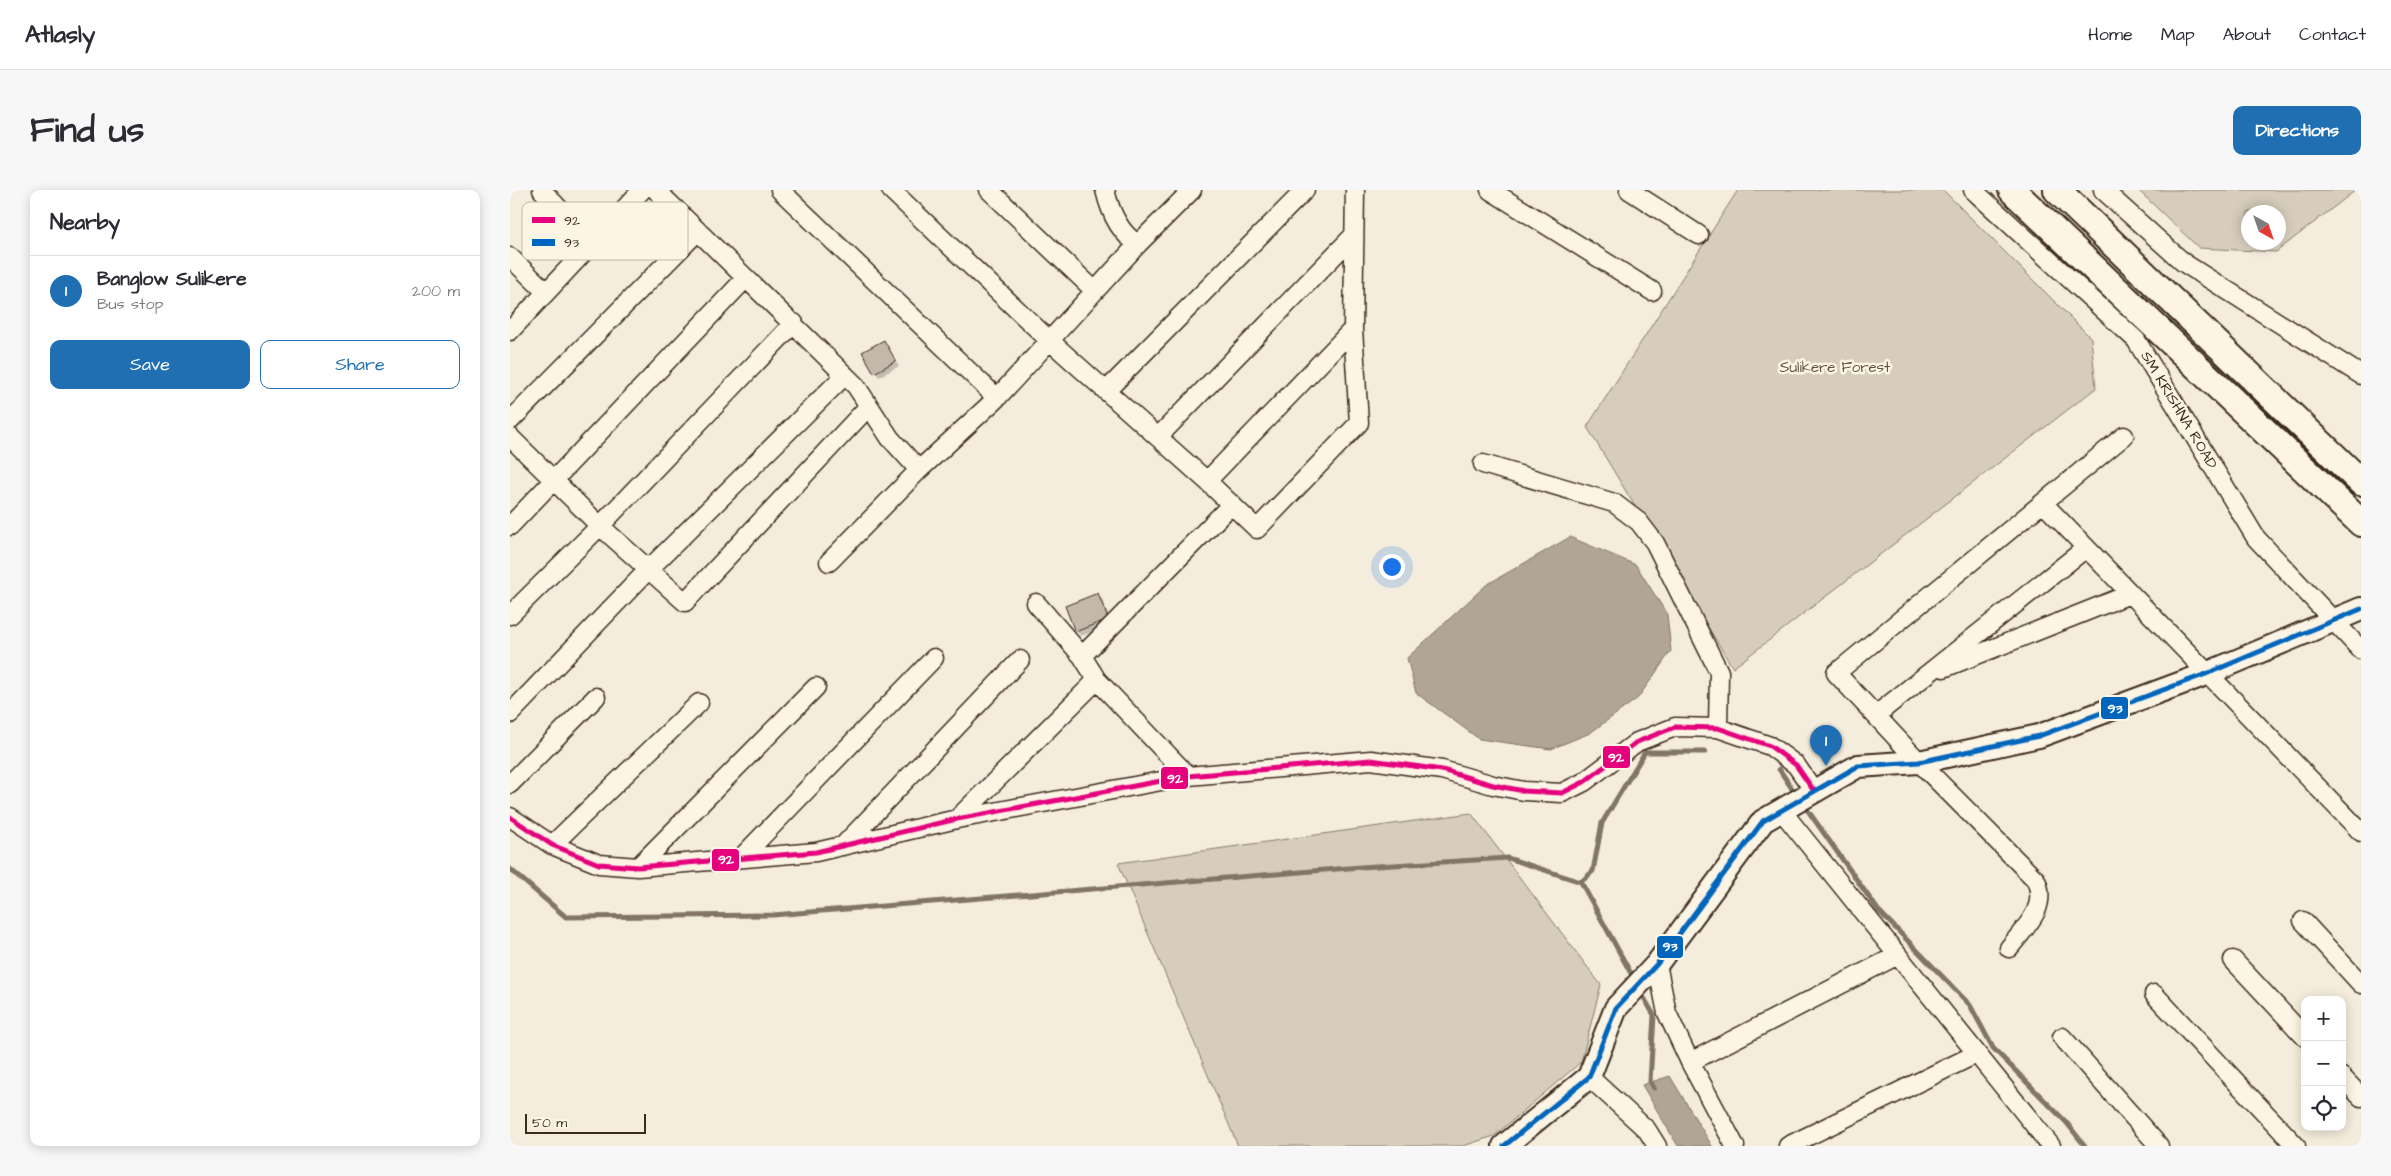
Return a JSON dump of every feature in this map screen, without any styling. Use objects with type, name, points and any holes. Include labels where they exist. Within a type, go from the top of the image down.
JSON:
[{"type":"highway","name":"SM KRISHNA ROAD","points":[[2012,190],[2361,523]]},
{"type":"highway","points":[[2057,190],[2361,482]]},
{"type":"main road","points":[[1504,1146],[1589,1077],[1616,1008],[1657,964],[1763,820],[1858,766],[1919,762],[2038,736],[2206,674],[2361,609]]},
{"type":"street","points":[[542,190],[553,202]]},
{"type":"street","points":[[631,202],[642,190]]},
{"type":"street","points":[[656,190],[668,202]]},
{"type":"street","points":[[780,190],[997,398]]},
{"type":"street","points":[[891,190],[1050,341],[1207,480],[1257,529],[1358,423],[1353,329],[1355,190]]},
{"type":"street","points":[[989,190],[1095,291]]},
{"type":"street","points":[[1105,190],[1108,205],[1117,222],[1129,238],[1138,244]]},
{"type":"street","points":[[830,562],[919,470],[997,398],[1138,244],[1192,190]]},
{"type":"street","points":[[1106,391],[1305,190]]},
{"type":"street","points":[[1490,190],[1652,291]]},
{"type":"street","points":[[1628,190],[1699,235]]},
{"type":"street","name":"SM KRISHNA ROAD","points":[[1973,190],[2136,340],[2256,538],[2332,622],[2361,650]]},
{"type":"street","points":[[2103,190],[2184,263],[2361,375]]},
{"type":"street","points":[[688,221],[794,323],[856,386],[890,438],[919,470]]},
{"type":"street","points":[[688,241],[698,231]]},
{"type":"street","points":[[1158,437],[1354,235]]},
{"type":"street","points":[[510,257],[546,292]]},
{"type":"street","points":[[510,331],[576,260]]},
{"type":"street","points":[[510,421],[669,260]]},
{"type":"street","points":[[510,526],[746,278]]},
{"type":"street","points":[[510,616],[600,526],[794,323]]},
{"type":"street","points":[[1207,480],[1353,329]]},
{"type":"street","points":[[510,714],[648,570],[845,375]]},
{"type":"street","points":[[510,437],[600,526],[684,602],[869,406]]},
{"type":"street","points":[[2009,948],[2036,912],[2041,892],[2036,880],[1919,762],[1836,673],[2124,436]]},
{"type":"street","points":[[1483,464],[1614,503],[1639,522],[1655,544],[1719,672],[1718,728]]},
{"type":"street","points":[[2043,503],[2206,674],[2361,832]]},
{"type":"street","points":[[1082,656],[1232,504]]},
{"type":"street","points":[[1876,715],[2086,548]]},
{"type":"street","points":[[1926,675],[2130,594]]},
{"type":"street","points":[[1036,603],[1082,656],[1097,680],[1188,776]]},
{"type":"street","points":[[742,858],[934,658]]},
{"type":"street","points":[[843,846],[1020,660]]},
{"type":"street","points":[[957,819],[1097,680]]},
{"type":"street","points":[[638,867],[816,687]]},
{"type":"street","points":[[510,784],[596,697]]},
{"type":"street","points":[[552,845],[698,703]]},
{"type":"street","points":[[510,817],[552,845],[599,864],[638,867],[816,852],[957,819],[1188,776],[1371,760],[1442,770],[1493,785],[1524,791],[1562,793],[1584,782],[1637,742],[1675,727],[1718,728],[1770,746],[1796,765],[1814,791]]},
{"type":"street","points":[[1781,810],[2051,1146]]},
{"type":"street","points":[[2302,921],[2361,984]]},
{"type":"street","points":[[1690,1062],[1898,955]]},
{"type":"street","points":[[2233,960],[2301,1033]]},
{"type":"street","points":[[1657,964],[1667,1013],[1690,1062],[1735,1146]]},
{"type":"street","points":[[2154,994],[2296,1146]]},
{"type":"street","points":[[2062,1037],[2159,1146]]},
{"type":"street","points":[[1788,1146],[1976,1054]]},
{"type":"street","points":[[1589,1077],[1647,1130],[1657,1146]]},
{"type":"street","points":[[2346,1081],[2361,1097]]},
{"type":"green space","name":"Sulikere Forest","points":[[1738,190],[1943,190],[2091,338],[2096,388],[1733,668],[1587,427]]},
{"type":"green space","points":[[2138,190],[2356,190],[2286,244],[2286,205],[2241,205],[2241,250],[2279,250],[2276,252],[2199,248]]},
{"type":"green space","points":[[1471,813],[1601,985],[1581,1062],[1494,1136],[1463,1146],[1238,1146],[1118,863]]},
{"type":"shaded area","points":[[1570,537],[1636,565],[1667,614],[1671,651],[1638,698],[1590,733],[1551,749],[1479,739],[1416,693],[1407,658],[1486,585]]},
{"type":"shaded area","points":[[1670,1076],[1712,1146],[1678,1146],[1642,1085]]},
{"type":"building","points":[[884,340],[896,361],[874,373],[862,352]]},
{"type":"building","points":[[1098,593],[1108,619],[1075,632],[1065,606]]},
{"type":"waterway","points":[[1581,882],[1593,871],[1602,823],[1645,752],[1705,752]]},
{"type":"waterway","points":[[1779,769],[1797,796]]},
{"type":"waterway","points":[[1804,805],[1878,910],[1970,1005],[1993,1048],[2066,1122],[2085,1146]]},
{"type":"waterway","points":[[510,869],[566,917],[773,915],[1361,867],[1508,858],[1581,882],[1634,979]]},
{"type":"waterway","points":[[1640,991],[1654,1015],[1650,1081],[1654,1088]]},
{"type":"transit line","name":"93","points":[[1504,1146],[1589,1077],[1616,1008],[1657,964],[1763,821],[1858,766],[1919,762],[2039,736],[2206,674],[2361,609]]},
{"type":"transit line","name":"92","points":[[510,817],[552,845],[599,864],[638,867],[816,852],[957,819],[1188,776],[1371,760],[1442,770],[1493,785],[1524,791],[1562,793],[1584,782],[1637,742],[1675,727],[1718,728],[1770,746],[1796,765],[1814,791]]},
{"type":"place","name":"Banglow Sulikere","points":[[1826,766]]}]
